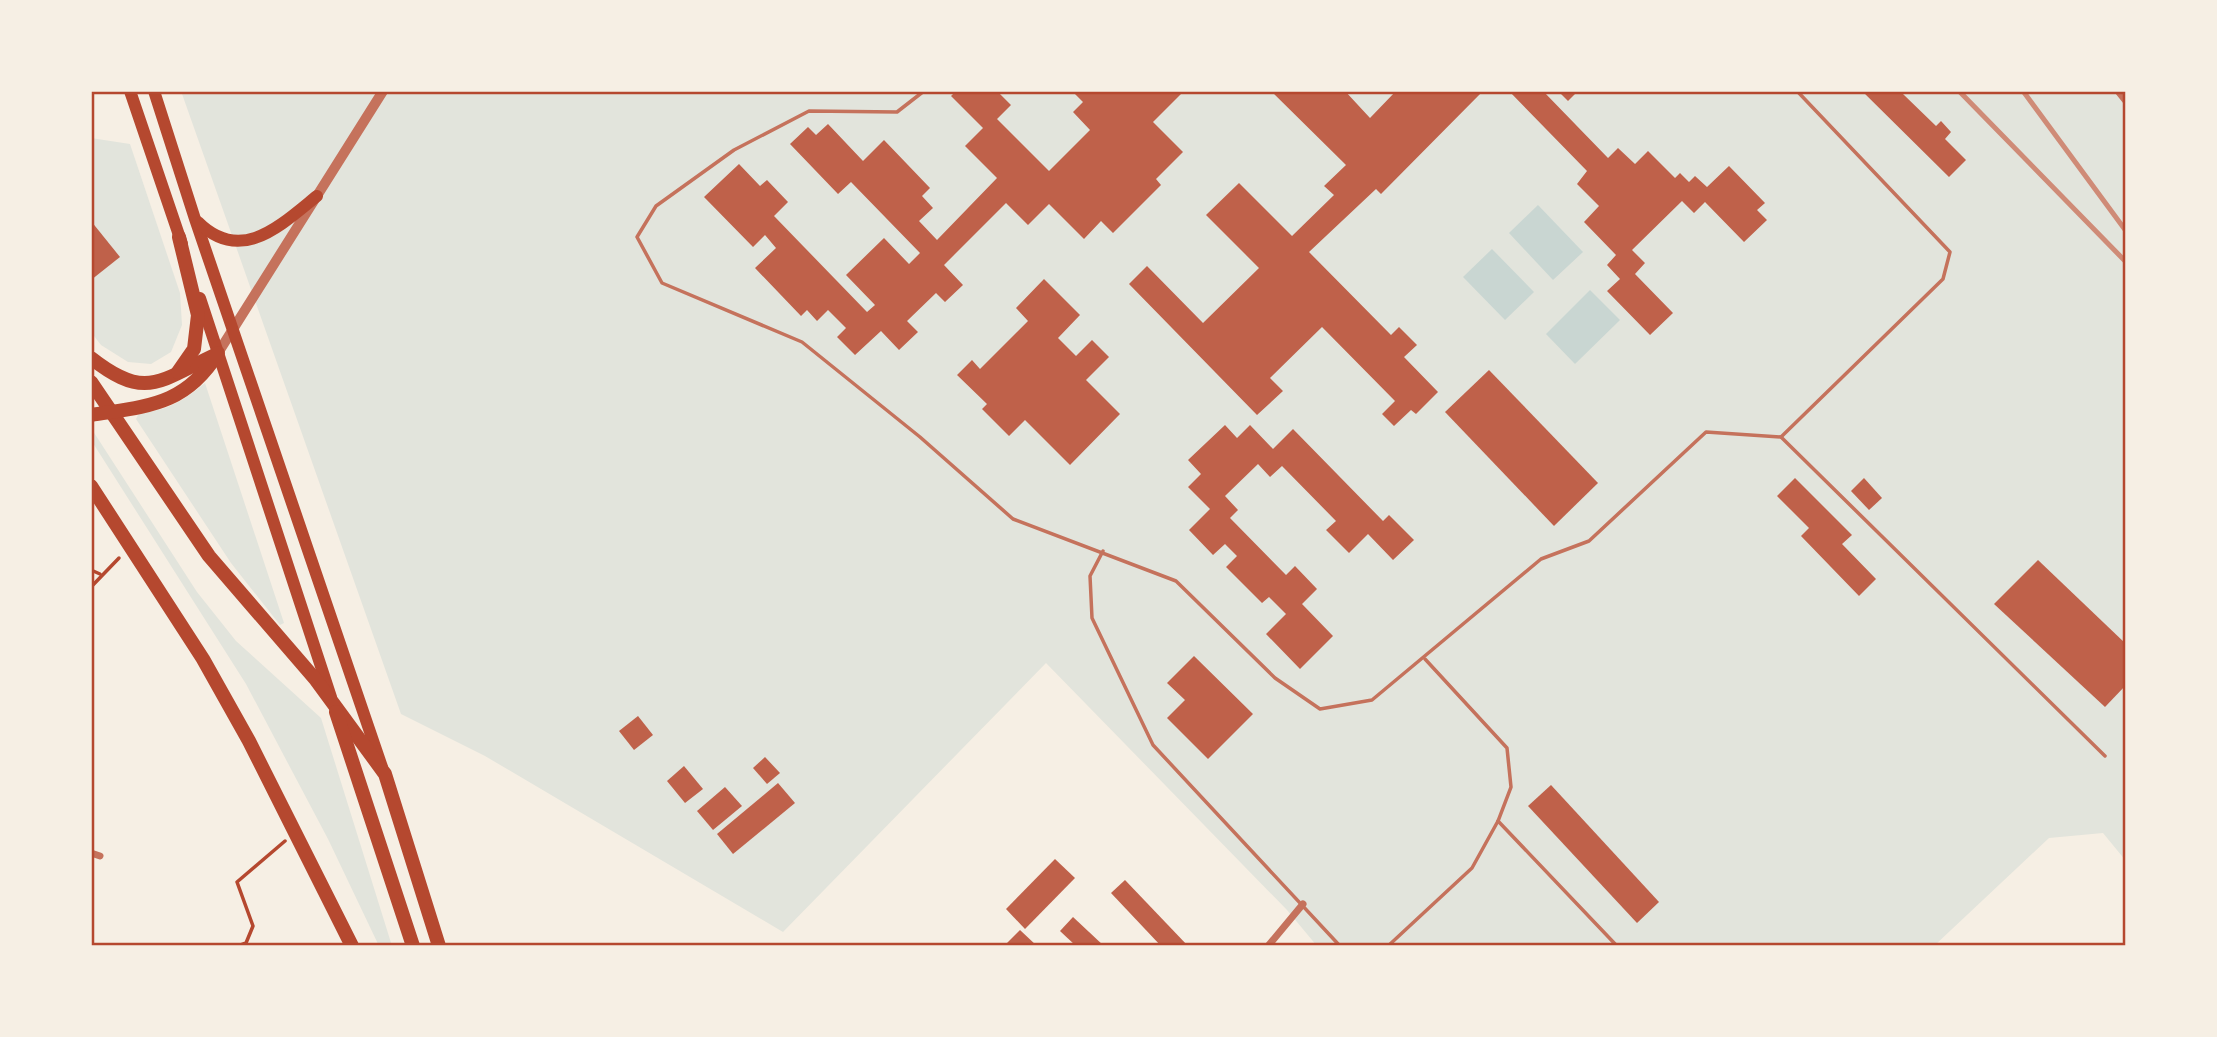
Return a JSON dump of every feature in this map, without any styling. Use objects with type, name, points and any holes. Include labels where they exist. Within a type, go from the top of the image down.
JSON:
[{"type":"highway","points":[[130,91],[413,946]]},
{"type":"highway","points":[[154,91],[233,333],[384,774],[439,946]]},
{"type":"highway","points":[[195,219],[211,236],[239,242],[275,229],[317,196]]},
{"type":"highway","points":[[178,372],[194,349],[198,315],[180,237]]},
{"type":"highway","points":[[91,358],[113,374],[142,385],[163,381],[218,353]]},
{"type":"highway","points":[[91,415],[111,410],[141,408],[180,394],[201,378],[218,353]]},
{"type":"highway","points":[[91,382],[209,555],[332,700],[384,774]]},
{"type":"highway","points":[[91,486],[203,659],[297,831],[352,946]]},
{"type":"street","points":[[218,353],[383,91]]},
{"type":"street","points":[[2118,91],[2126,101]]},
{"type":"street","points":[[91,853],[100,856]]},
{"type":"street","points":[[1268,946],[1303,904]]},
{"type":"lane","points":[[924,91],[897,112],[809,111],[734,150],[656,205],[637,237],[662,283],[802,342],[920,437],[1013,519],[1176,581],[1275,678],[1320,709],[1372,700],[1425,659],[1541,559],[1589,541],[1706,432],[1781,437],[2105,756]]},
{"type":"lane","points":[[1781,437],[1943,279],[1950,252],[1797,91]]},
{"type":"lane","points":[[1103,551],[1090,576],[1092,618],[1153,745],[1340,946]]},
{"type":"lane","points":[[1388,946],[1472,868],[1498,821],[1511,788],[1507,748],[1425,659]]},
{"type":"lane","points":[[1498,821],[1617,946]]},
{"type":"path","points":[[91,587],[100,575],[133,549]]},
{"type":"path","points":[[91,570],[100,575]]},
{"type":"path","points":[[239,946],[246,943],[253,926],[237,882],[297,831]]},
{"type":"shaded area","points":[[181,91],[2126,91],[2126,861],[2103,833],[2049,838],[1934,946],[1317,946],[1287,910],[1046,663],[783,932],[485,756],[401,714]]},
{"type":"shaded area","points":[[91,138],[130,144],[180,293],[182,325],[171,352],[151,364],[128,362],[101,345],[91,332]]},
{"type":"shaded area","points":[[1538,205],[1583,252],[1553,280],[1509,233]]},
{"type":"shaded area","points":[[1492,249],[1534,292],[1505,320],[1463,277]]},
{"type":"shaded area","points":[[1590,290],[1620,320],[1575,364],[1546,334]]},
{"type":"shaded area","points":[[205,383],[284,623],[280,625],[231,563],[136,419],[139,413],[174,404]]},
{"type":"shaded area","points":[[91,428],[197,592],[236,641],[321,718],[392,946],[379,946],[328,839],[246,684],[91,440]]},
{"type":"building","points":[[956,91],[997,91],[1011,105],[997,119],[1049,171],[1090,130],[1073,112],[1083,102],[1072,91],[1155,91],[1158,94],[1161,91],[1184,91],[1153,122],[1183,152],[1156,179],[1161,185],[1113,233],[1101,221],[1084,239],[1049,204],[1028,225],[1006,203],[944,265],[963,285],[945,302],[936,293],[907,321],[918,332],[899,350],[881,331],[855,355],[837,337],[846,328],[828,310],[817,321],[807,310],[801,316],[755,268],[776,248],[765,235],[753,247],[704,197],[739,164],[760,186],[767,180],[788,202],[774,216],[867,312],[875,305],[846,275],[884,238],[909,264],[920,253],[851,182],[838,194],[790,144],[808,127],[816,135],[828,124],[863,161],[884,140],[930,188],[922,196],[933,208],[919,221],[937,240],[997,178],[965,146],[983,128],[951,96]]},
{"type":"building","points":[[1271,91],[1345,91],[1370,118],[1396,91],[1483,91],[1381,194],[1376,189],[1309,252],[1391,335],[1399,327],[1417,345],[1404,357],[1438,392],[1416,414],[1411,410],[1394,426],[1382,414],[1395,401],[1322,327],[1270,378],[1283,391],[1257,415],[1129,284],[1147,266],[1203,323],[1259,268],[1206,215],[1239,183],[1292,236],[1334,195],[1324,186],[1346,165]]},
{"type":"building","points":[[1509,91],[1543,91],[1608,158],[1618,148],[1635,164],[1648,151],[1675,178],[1680,173],[1689,182],[1695,176],[1707,187],[1729,166],[1765,203],[1757,210],[1767,220],[1744,242],[1705,202],[1694,213],[1682,201],[1632,250],[1645,263],[1635,274],[1673,313],[1650,335],[1607,291],[1620,279],[1607,265],[1616,255],[1584,222],[1599,206],[1577,184],[1587,171]]},
{"type":"building","points":[[1558,91],[1578,91],[1568,101]]},
{"type":"building","points":[[1862,91],[1906,91],[1903,94],[1936,126],[1941,121],[1951,132],[1945,139],[1966,160],[1949,177]]},
{"type":"building","points":[[91,221],[120,257],[91,280]]},
{"type":"building","points":[[1044,279],[1080,315],[1058,338],[1076,356],[1092,340],[1109,357],[1086,380],[1120,414],[1070,465],[1025,420],[1009,436],[982,409],[987,404],[957,375],[972,360],[980,369],[1028,321],[1016,308]]},
{"type":"building","points":[[1489,370],[1598,483],[1554,526],[1445,412]]},
{"type":"building","points":[[1225,425],[1237,438],[1250,425],[1273,449],[1293,429],[1383,521],[1389,515],[1414,540],[1393,560],[1368,534],[1349,553],[1326,530],[1336,521],[1282,466],[1270,477],[1258,464],[1225,496],[1238,510],[1230,518],[1286,575],[1295,566],[1317,589],[1302,604],[1333,636],[1300,669],[1266,634],[1286,614],[1269,597],[1262,603],[1226,567],[1237,556],[1225,544],[1213,555],[1189,530],[1210,509],[1188,487],[1201,474],[1188,460]]},
{"type":"building","points":[[1795,478],[1852,535],[1842,544],[1876,579],[1859,596],[1801,536],[1809,528],[1777,496]]},
{"type":"building","points":[[1864,478],[1882,498],[1869,510],[1851,491]]},
{"type":"building","points":[[2038,560],[2126,644],[2126,685],[2105,707],[1994,604]]},
{"type":"building","points":[[1194,656],[1253,714],[1208,759],[1167,718],[1185,700],[1167,683]]},
{"type":"building","points":[[638,716],[653,735],[634,750],[619,731]]},
{"type":"building","points":[[765,757],[780,773],[767,784],[753,768]]},
{"type":"building","points":[[684,766],[703,789],[685,803],[667,781]]},
{"type":"building","points":[[778,783],[795,803],[733,854],[717,834]]},
{"type":"building","points":[[1551,785],[1659,902],[1637,923],[1528,806]]},
{"type":"building","points":[[725,787],[742,806],[713,830],[697,811]]},
{"type":"building","points":[[1055,859],[1075,878],[1025,929],[1006,909]]},
{"type":"building","points":[[1125,880],[1188,946],[1161,946],[1111,893]]},
{"type":"building","points":[[1073,917],[1104,946],[1076,946],[1060,931]]},
{"type":"building","points":[[1020,930],[1037,946],[1004,946]]},
{"type":"railway","points":[[1959,91],[2126,262]]},
{"type":"railway","points":[[2023,91],[2126,231]]}]
